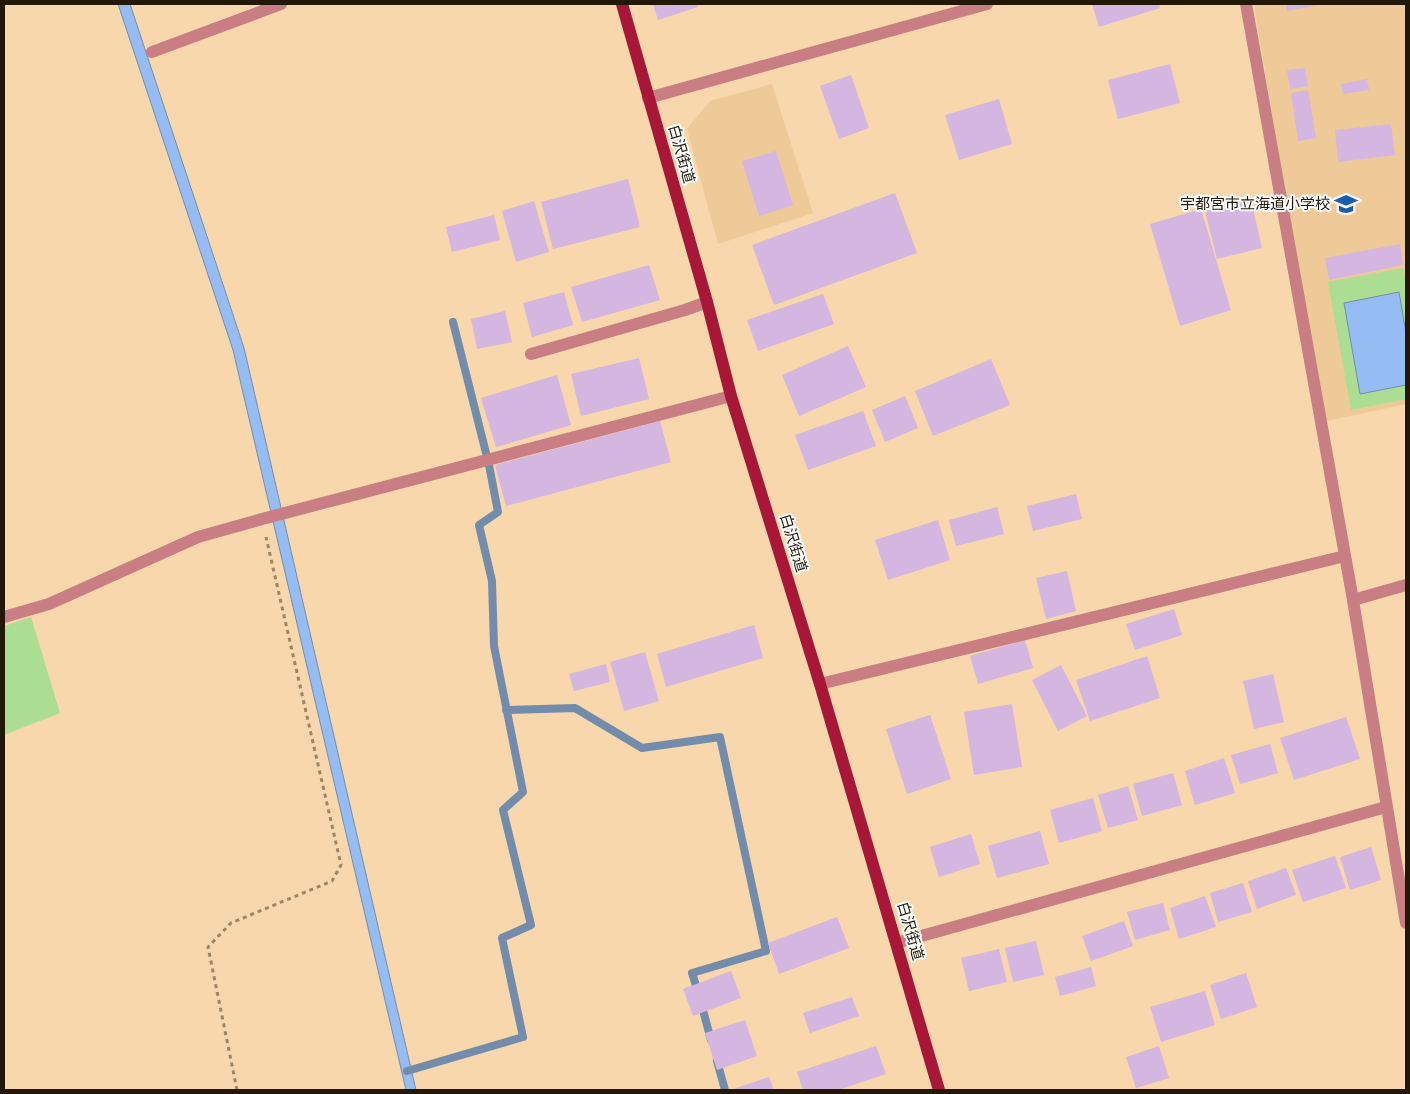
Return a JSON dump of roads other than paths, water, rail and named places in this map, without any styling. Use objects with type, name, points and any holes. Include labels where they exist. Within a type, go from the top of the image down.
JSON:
[{"type":"main road","name":"白沢街道","points":[[622,4],[707,302],[730,396],[820,684],[939,1090]]},
{"type":"street","points":[[152,52],[281,4]]},
{"type":"street","points":[[648,98],[987,4]]},
{"type":"street","points":[[1246,4],[1352,600],[1406,923]]},
{"type":"street","points":[[531,354],[707,302]]},
{"type":"street","points":[[4,618],[49,604],[198,538],[262,519],[730,396]]},
{"type":"street","points":[[820,684],[1344,556]]},
{"type":"street","points":[[1352,600],[1406,586]]},
{"type":"street","points":[[896,943],[1386,807]]},
{"type":"water","points":[[118,4],[130,4],[244,348],[416,1090],[406,1090],[233,350]]},
{"type":"water","points":[[1399,292],[1406,333],[1406,385],[1360,394],[1344,303]]},
{"type":"waterway","points":[[453,322],[486,453]]},
{"type":"waterway","points":[[407,1071],[523,1037],[502,938],[531,925],[503,810],[523,792],[494,646],[492,581],[479,525],[498,512],[489,465]]},
{"type":"waterway","points":[[506,710],[575,708],[642,748],[720,737],[766,951],[692,973],[698,992]]},
{"type":"waterway","points":[[701,1003],[711,1040]]},
{"type":"waterway","points":[[717,1061],[725,1090]]},
{"type":"place","name":"宇都宮市立海道小学校","points":[[1346,204]]}]
